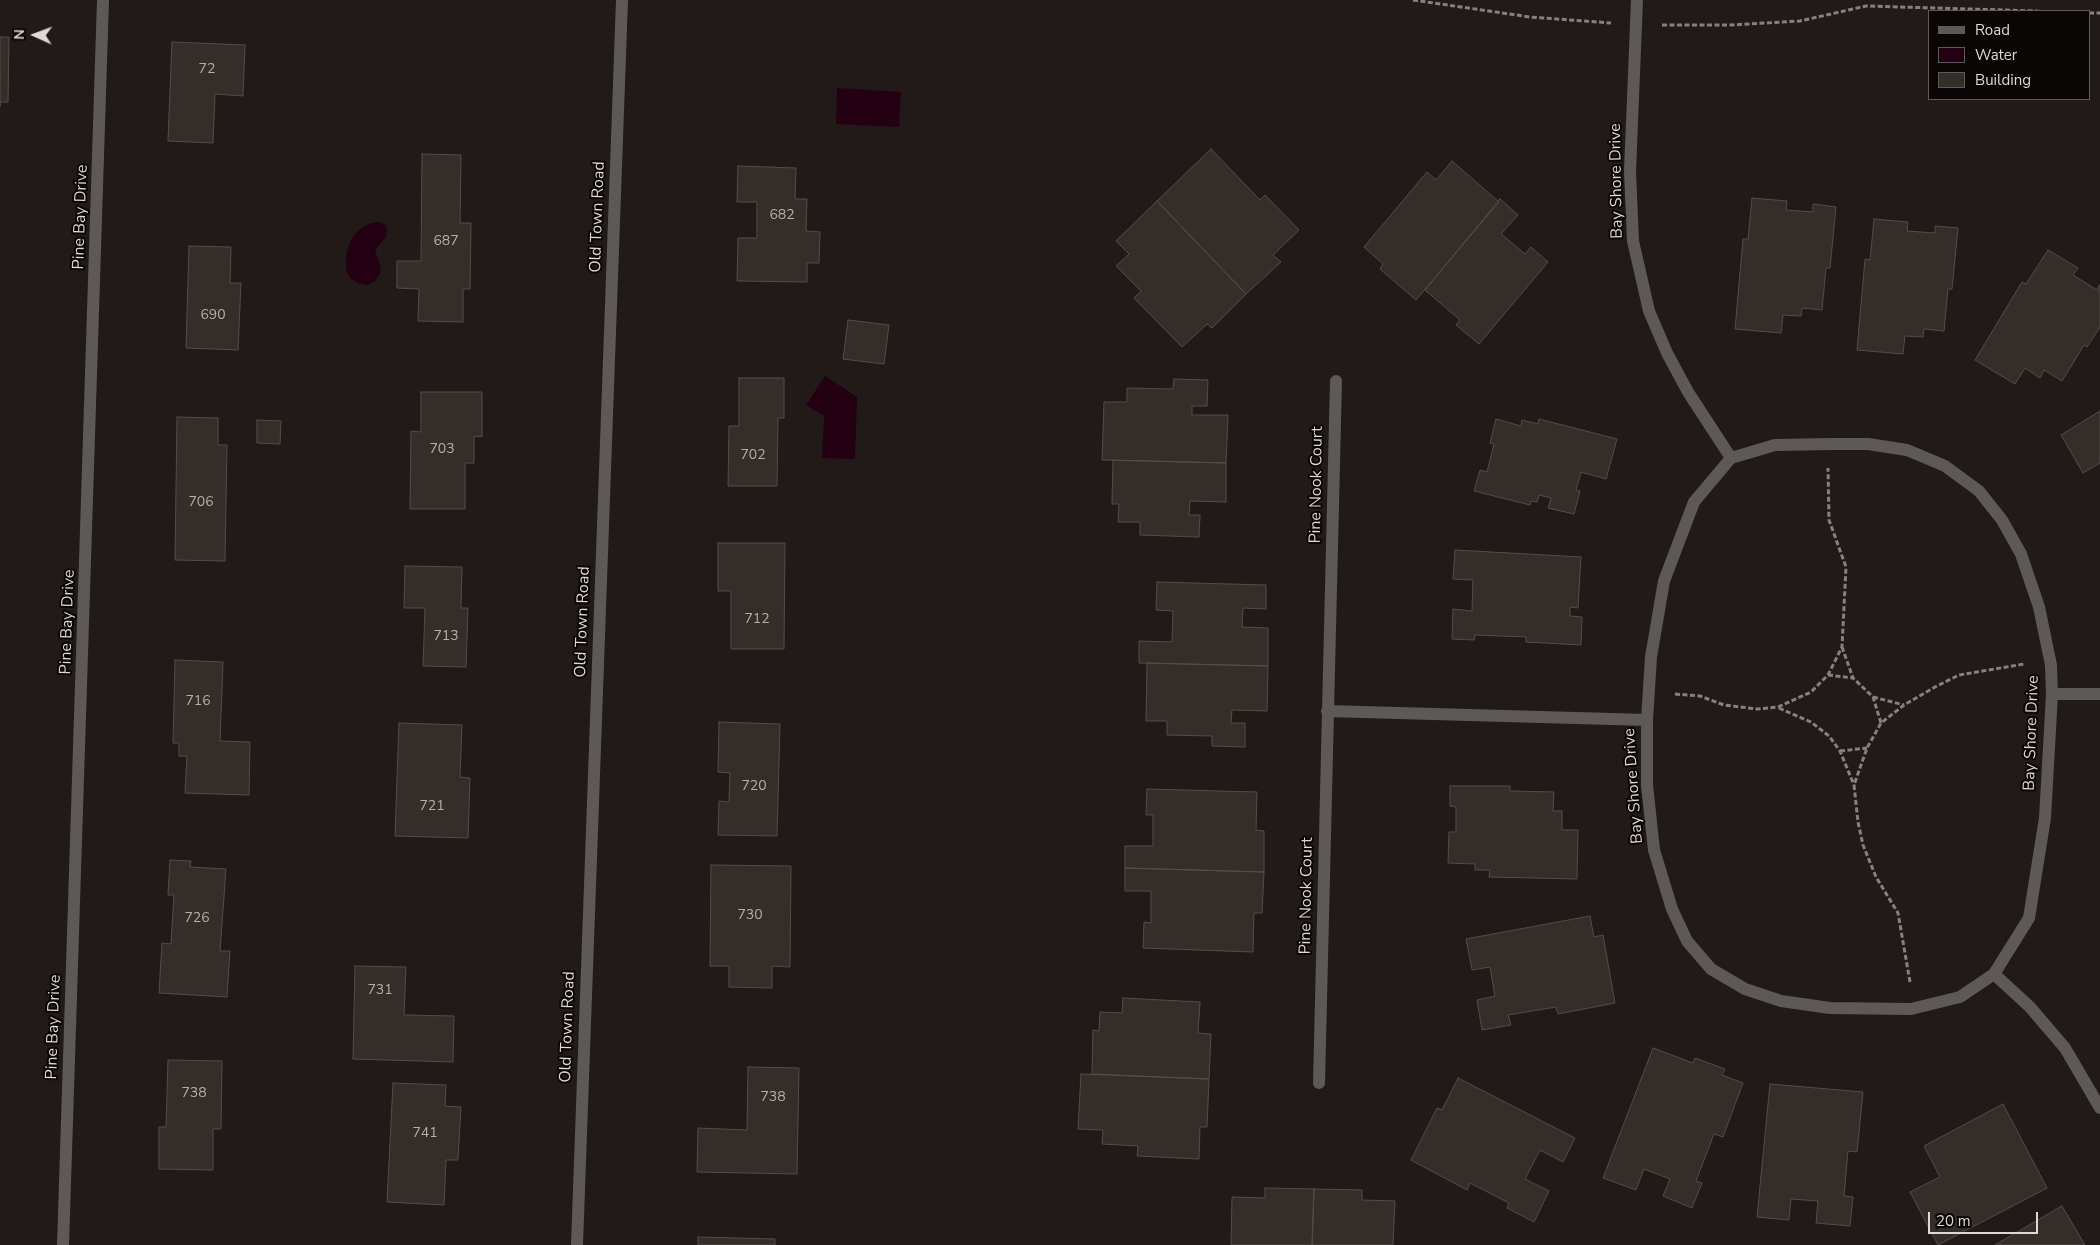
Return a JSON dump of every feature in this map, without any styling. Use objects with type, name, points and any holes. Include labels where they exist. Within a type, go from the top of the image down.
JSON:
[{"type":"street","name":"Pine Bay Drive","points":[[64,1245],[103,0]]},
{"type":"street","name":"Old Town Road","points":[[577,1245],[622,0]]},
{"type":"street","name":"Bay Shore Drive","points":[[1637,0],[1630,171],[1633,242],[1649,310],[1667,353],[1688,392],[1730,458]]},
{"type":"street","name":"Pine Nook Court","points":[[1319,1083],[1336,381]]},
{"type":"street","name":"Bay Shore Drive","points":[[1868,444],[1907,450],[1945,466],[1979,491],[2002,520],[2021,554],[2039,607],[2051,665],[2052,694],[2045,818],[2029,918],[1994,974],[1960,997],[1911,1009],[1880,1010],[1830,1008],[1781,1001],[1745,989],[1711,969],[1687,941],[1672,909],[1654,850],[1648,785],[1647,720],[1651,657],[1664,581],[1694,502],[1730,458],[1775,445],[1868,444]]},
{"type":"street","points":[[2052,694],[2100,694]]},
{"type":"street","points":[[1327,711],[1647,720]]},
{"type":"street","points":[[1994,974],[2030,1007],[2065,1048],[2100,1108]]},
{"type":"path","points":[[1413,0],[1530,17],[1609,23]]},
{"type":"path","points":[[1656,24],[1731,25],[1800,21],[1866,6],[2004,10]]},
{"type":"path","points":[[1828,462],[1829,520],[1846,567],[1842,646],[1853,678],[1873,697],[1904,705]]},
{"type":"path","points":[[1668,693],[1700,696],[1724,705],[1757,709],[1778,707],[1811,692],[1828,675],[1842,646]]},
{"type":"path","points":[[1854,785],[1867,748],[1880,723],[1904,705],[1959,675],[2028,663]]},
{"type":"path","points":[[1828,675],[1853,678]]},
{"type":"path","points":[[1873,697],[1880,723]]},
{"type":"path","points":[[1778,707],[1811,722],[1829,736],[1840,751],[1854,785],[1858,822],[1863,845],[1876,877],[1898,913],[1910,985]]},
{"type":"path","points":[[1840,751],[1867,748]]},
{"type":"water","points":[[837,88],[901,92],[899,127],[836,124]]},
{"type":"water","points":[[379,222],[386,225],[387,231],[386,237],[375,250],[381,268],[380,273],[375,281],[367,285],[358,283],[350,278],[346,269],[349,244],[361,228],[371,223]]},
{"type":"water","points":[[825,376],[857,397],[855,459],[822,458],[824,416],[806,405]]},
{"type":"building","points":[[0,37],[9,37],[8,102],[0,102]]},
{"type":"building","points":[[172,42],[245,45],[243,96],[215,94],[213,143],[168,141]]},
{"type":"building","points":[[1211,149],[1260,200],[1265,195],[1299,230],[1273,255],[1281,262],[1246,294],[1157,201]]},
{"type":"building","points":[[422,154],[461,155],[460,223],[471,223],[470,289],[463,289],[463,322],[418,321],[419,289],[397,288],[397,261],[421,261]]},
{"type":"building","points":[[1452,161],[1499,202],[1416,300],[1380,269],[1383,264],[1364,247],[1427,172],[1436,180]]},
{"type":"building","points":[[738,166],[796,168],[795,199],[807,199],[806,231],[820,232],[819,263],[807,263],[807,282],[737,281],[738,238],[757,238],[757,202],[737,202]]},
{"type":"building","points":[[1752,198],[1787,201],[1786,210],[1813,212],[1813,204],[1836,207],[1830,268],[1826,268],[1822,310],[1802,308],[1801,316],[1783,315],[1781,333],[1735,329],[1743,239],[1748,239]]},
{"type":"building","points":[[1500,199],[1518,215],[1501,234],[1525,254],[1531,247],[1548,262],[1479,344],[1456,325],[1460,320],[1425,290]]},
{"type":"building","points":[[1157,201],[1246,294],[1212,328],[1207,324],[1182,347],[1134,298],[1141,291],[1116,266],[1129,254],[1116,241]]},
{"type":"building","points":[[1874,219],[1908,222],[1907,231],[1935,233],[1935,226],[1958,228],[1952,289],[1948,289],[1944,331],[1924,329],[1923,337],[1905,336],[1903,354],[1857,350],[1865,259],[1870,260]]},
{"type":"building","points":[[189,246],[231,247],[230,283],[241,283],[238,350],[186,348]]},
{"type":"building","points":[[2048,250],[2078,268],[2073,275],[2097,290],[2100,284],[2100,327],[2087,347],[2084,345],[2062,381],[2044,370],[2040,378],[2025,368],[2015,384],[1975,360],[2022,282],[2026,284]]},
{"type":"building","points":[[848,320],[889,325],[884,364],[843,359]]},
{"type":"building","points":[[739,378],[784,378],[784,418],[778,418],[777,486],[728,486],[729,426],[739,426]]},
{"type":"building","points":[[1174,379],[1208,380],[1207,406],[1192,406],[1192,415],[1228,415],[1226,463],[1102,460],[1104,402],[1127,402],[1127,388],[1173,389]]},
{"type":"building","points":[[421,392],[482,392],[482,437],[474,436],[474,463],[465,463],[465,509],[410,509],[411,431],[421,432]]},
{"type":"building","points":[[2100,411],[2100,463],[2083,473],[2061,435]]},
{"type":"building","points":[[177,417],[218,418],[218,445],[227,445],[225,561],[175,560]]},
{"type":"building","points":[[1496,419],[1521,426],[1522,420],[1538,424],[1539,419],[1617,439],[1606,479],[1581,472],[1576,490],[1580,491],[1574,514],[1548,508],[1551,498],[1539,495],[1537,502],[1531,501],[1530,505],[1474,491],[1480,470],[1487,472],[1494,444],[1490,443]]},
{"type":"building","points":[[257,420],[281,421],[280,444],[257,443]]},
{"type":"building","points":[[1113,460],[1226,463],[1226,502],[1190,501],[1189,515],[1200,515],[1199,537],[1140,535],[1140,522],[1118,522],[1119,504],[1112,504]]},
{"type":"building","points":[[718,543],[785,543],[784,649],[731,649],[731,591],[718,591]]},
{"type":"building","points":[[1455,550],[1581,557],[1578,608],[1570,607],[1570,616],[1582,617],[1581,645],[1526,642],[1526,637],[1475,635],[1474,640],[1452,639],[1453,609],[1472,611],[1473,580],[1453,579]]},
{"type":"building","points":[[405,566],[462,567],[461,608],[468,608],[466,667],[423,666],[425,608],[404,608]]},
{"type":"building","points":[[1157,582],[1266,585],[1266,609],[1243,608],[1242,627],[1268,628],[1268,666],[1139,663],[1139,641],[1172,642],[1173,611],[1156,610]]},
{"type":"building","points":[[175,660],[223,662],[220,741],[250,742],[249,795],[185,793],[187,756],[179,756],[179,743],[173,743]]},
{"type":"building","points":[[1147,663],[1268,666],[1267,711],[1232,710],[1231,723],[1245,723],[1245,747],[1212,746],[1212,736],[1167,735],[1167,721],[1146,721]]},
{"type":"building","points":[[719,722],[780,724],[777,836],[718,835],[719,801],[729,802],[730,773],[718,772]]},
{"type":"building","points":[[399,723],[462,725],[460,777],[470,778],[468,838],[395,836]]},
{"type":"building","points":[[1450,786],[1510,786],[1510,791],[1554,792],[1553,811],[1562,811],[1562,830],[1578,830],[1577,879],[1489,877],[1490,870],[1475,870],[1475,864],[1448,863],[1449,832],[1456,832],[1456,807],[1450,806]]},
{"type":"building","points":[[1147,789],[1257,792],[1256,830],[1264,831],[1264,872],[1125,868],[1125,846],[1153,846],[1153,815],[1146,815]]},
{"type":"building","points":[[170,860],[191,861],[190,867],[226,869],[220,951],[230,951],[227,997],[159,993],[162,943],[171,944],[174,895],[168,895]]},
{"type":"building","points":[[711,865],[791,866],[790,967],[772,966],[772,988],[729,987],[729,966],[710,966]]},
{"type":"building","points":[[1125,868],[1264,872],[1262,913],[1254,913],[1253,952],[1143,948],[1144,922],[1151,923],[1151,891],[1125,891]]},
{"type":"building","points":[[1590,916],[1594,937],[1603,935],[1615,1003],[1558,1014],[1556,1007],[1508,1015],[1511,1025],[1482,1030],[1477,1000],[1495,996],[1490,967],[1472,970],[1466,939]]},
{"type":"building","points":[[355,966],[406,967],[404,1015],[454,1016],[453,1062],[353,1059]]},
{"type":"building","points":[[1123,998],[1200,1002],[1198,1033],[1211,1034],[1209,1079],[1092,1074],[1093,1030],[1099,1031],[1100,1012],[1122,1013]]},
{"type":"building","points":[[1653,1048],[1693,1063],[1695,1058],[1725,1069],[1722,1075],[1743,1083],[1723,1137],[1714,1134],[1696,1181],[1702,1183],[1692,1208],[1663,1196],[1670,1179],[1644,1169],[1636,1190],[1603,1178]]},
{"type":"building","points":[[168,1060],[222,1061],[221,1129],[213,1129],[213,1170],[159,1169],[159,1127],[166,1127]]},
{"type":"building","points":[[748,1067],[799,1068],[797,1174],[697,1172],[698,1128],[747,1130]]},
{"type":"building","points":[[1081,1074],[1209,1079],[1207,1127],[1200,1127],[1199,1159],[1137,1156],[1138,1146],[1102,1144],[1103,1130],[1078,1129]]},
{"type":"building","points":[[1458,1078],[1575,1138],[1563,1162],[1540,1150],[1525,1179],[1549,1191],[1534,1222],[1507,1208],[1509,1203],[1470,1183],[1467,1190],[1411,1160],[1437,1108],[1442,1110]]},
{"type":"building","points":[[393,1083],[446,1085],[445,1106],[461,1107],[458,1160],[446,1160],[444,1205],[387,1202]]},
{"type":"building","points":[[1770,1084],[1863,1092],[1857,1152],[1848,1151],[1844,1196],[1853,1197],[1850,1226],[1816,1223],[1818,1201],[1791,1199],[1789,1220],[1757,1217]]},
{"type":"building","points":[[2003,1104],[2047,1188],[1938,1245],[1910,1192],[1940,1177],[1924,1146]]},
{"type":"building","points":[[1265,1188],[1314,1189],[1312,1245],[1231,1245],[1232,1197],[1265,1198]]},
{"type":"building","points":[[1314,1189],[1362,1190],[1362,1200],[1395,1201],[1393,1245],[1312,1245]]},
{"type":"building","points":[[2062,1206],[2085,1245],[1995,1245]]},
{"type":"building","points":[[698,1237],[775,1239],[775,1245],[698,1245]]}]
